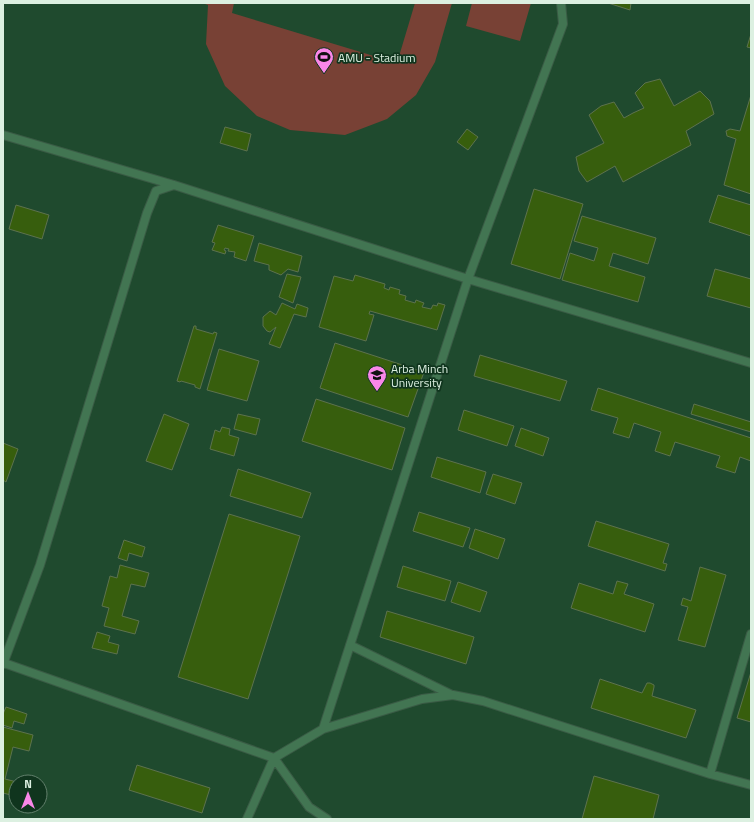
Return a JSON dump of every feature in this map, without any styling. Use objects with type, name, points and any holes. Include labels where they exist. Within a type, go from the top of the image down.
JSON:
[{"type":"lane","points":[[324,729],[468,279],[563,24],[561,3]]},
{"type":"lane","points":[[3,135],[174,185],[468,279],[751,363]]},
{"type":"lane","points":[[174,185],[156,191],[147,213],[40,565],[3,664],[274,758],[309,807],[327,819]]},
{"type":"lane","points":[[710,774],[751,634]]},
{"type":"lane","points":[[350,645],[453,695],[483,701],[710,774],[751,785]]},
{"type":"lane","points":[[246,819],[274,758],[324,729],[422,699],[453,695]]},
{"type":"shaded area","name":"Arba Minch University","points":[[3,3],[751,3],[751,819],[3,819]]},
{"type":"shaded area","name":"AMU - Stadium","points":[[202,3],[234,3],[232,13],[397,63],[415,3],[452,3],[435,62],[416,95],[387,119],[345,135],[290,130],[257,116],[225,86],[206,44],[208,5]]},
{"type":"shaded area","points":[[472,3],[531,3],[520,41],[466,26]]},
{"type":"building","points":[[608,3],[631,3],[630,10]]},
{"type":"building","points":[[751,34],[751,48],[747,47]]},
{"type":"building","points":[[660,79],[674,106],[700,91],[710,101],[714,114],[686,131],[691,145],[623,182],[615,166],[587,182],[579,171],[576,157],[604,143],[589,115],[601,106],[614,102],[624,118],[644,108],[635,93],[645,83]]},
{"type":"building","points":[[751,95],[751,194],[724,185],[736,139],[727,136],[726,131],[730,129],[740,131]]},
{"type":"building","points":[[225,127],[251,134],[247,151],[220,143]]},
{"type":"building","points":[[467,129],[478,137],[468,150],[457,142]]},
{"type":"building","points":[[534,189],[583,204],[560,279],[511,264]]},
{"type":"building","points":[[718,195],[751,205],[751,236],[709,222]]},
{"type":"building","points":[[16,205],[49,215],[42,239],[9,229]]},
{"type":"building","points":[[582,216],[656,238],[648,264],[613,253],[609,266],[645,277],[638,302],[562,280],[570,253],[594,261],[598,248],[574,241]]},
{"type":"building","points":[[218,225],[254,236],[246,261],[234,257],[235,252],[228,251],[229,249],[225,248],[225,254],[212,250],[215,243],[212,242]]},
{"type":"building","points":[[259,243],[302,256],[298,272],[288,269],[281,275],[269,270],[269,265],[254,261]]},
{"type":"building","points":[[715,269],[751,279],[751,308],[707,296]]},
{"type":"building","points":[[287,274],[301,277],[293,303],[279,297]]},
{"type":"building","points":[[355,275],[385,284],[384,288],[389,290],[390,287],[400,290],[399,294],[406,296],[405,300],[415,303],[416,300],[424,303],[422,307],[431,309],[433,305],[437,306],[438,303],[445,305],[437,330],[370,311],[369,314],[374,315],[366,341],[319,327],[334,276],[353,281]]},
{"type":"building","points":[[282,303],[295,309],[297,304],[308,308],[306,317],[294,314],[280,348],[269,344],[276,327],[270,332],[267,331],[263,326],[263,317],[270,311],[276,315]]},
{"type":"building","points":[[194,326],[196,326],[196,329],[213,334],[214,332],[217,333],[200,389],[195,387],[195,385],[177,381]]},
{"type":"building","points":[[335,343],[424,372],[408,417],[320,388]]},
{"type":"building","points":[[219,349],[259,361],[247,401],[207,390]]},
{"type":"building","points":[[480,355],[567,381],[560,401],[474,376]]},
{"type":"building","points":[[598,388],[751,438],[751,461],[740,457],[735,473],[716,467],[720,456],[675,442],[670,456],[655,451],[661,432],[634,423],[629,438],[613,433],[618,418],[591,410]]},
{"type":"building","points":[[316,399],[405,428],[392,470],[302,441]]},
{"type":"building","points":[[694,404],[751,422],[751,432],[691,414]]},
{"type":"building","points":[[464,410],[514,426],[507,446],[458,430]]},
{"type":"building","points":[[164,414],[189,424],[172,470],[146,461]]},
{"type":"building","points":[[238,414],[260,419],[256,435],[234,429]]},
{"type":"building","points":[[222,427],[230,429],[229,435],[239,438],[234,456],[210,449],[215,430],[220,432]]},
{"type":"building","points":[[521,428],[549,438],[543,456],[515,446]]},
{"type":"building","points":[[3,443],[18,449],[6,482],[3,480]]},
{"type":"building","points":[[437,457],[486,472],[480,493],[431,477]]},
{"type":"building","points":[[238,469],[311,493],[302,518],[230,496]]},
{"type":"building","points":[[493,474],[522,483],[515,504],[486,494]]},
{"type":"building","points":[[419,512],[470,528],[463,547],[413,531]]},
{"type":"building","points":[[229,514],[300,536],[248,699],[178,677]]},
{"type":"building","points":[[596,521],[669,544],[663,563],[667,564],[665,571],[588,546]]},
{"type":"building","points":[[475,529],[505,539],[498,559],[469,548]]},
{"type":"building","points":[[124,540],[145,547],[142,557],[129,553],[127,561],[118,558]]},
{"type":"building","points":[[120,565],[149,573],[145,587],[131,584],[122,616],[139,621],[135,634],[104,626],[109,608],[102,606],[110,576],[117,578]]},
{"type":"building","points":[[403,566],[451,581],[445,601],[397,587]]},
{"type":"building","points":[[700,567],[726,575],[705,647],[678,640],[688,607],[681,605],[683,598],[691,601]]},
{"type":"building","points":[[617,581],[628,584],[624,594],[654,604],[645,632],[571,608],[579,583],[613,594]]},
{"type":"building","points":[[458,582],[487,592],[480,612],[451,602]]},
{"type":"building","points":[[387,611],[474,637],[466,664],[380,637]]},
{"type":"building","points":[[97,632],[110,636],[108,642],[119,645],[117,654],[92,648]]},
{"type":"building","points":[[751,672],[751,722],[737,718]]},
{"type":"building","points":[[600,679],[642,693],[647,683],[650,683],[654,685],[652,696],[696,710],[686,738],[591,708]]},
{"type":"building","points":[[6,707],[27,714],[24,724],[14,721],[12,728],[3,725],[3,714]]},
{"type":"building","points":[[3,727],[33,735],[29,751],[13,747],[5,779],[8,780],[8,794],[3,793]]},
{"type":"building","points":[[137,765],[210,788],[202,813],[129,790]]},
{"type":"building","points":[[594,776],[659,795],[653,819],[582,819]]},
{"type":"place","name":"AMU - Stadium","points":[[324,74]]},
{"type":"place","name":"Arba Minch University","points":[[377,392]]}]
